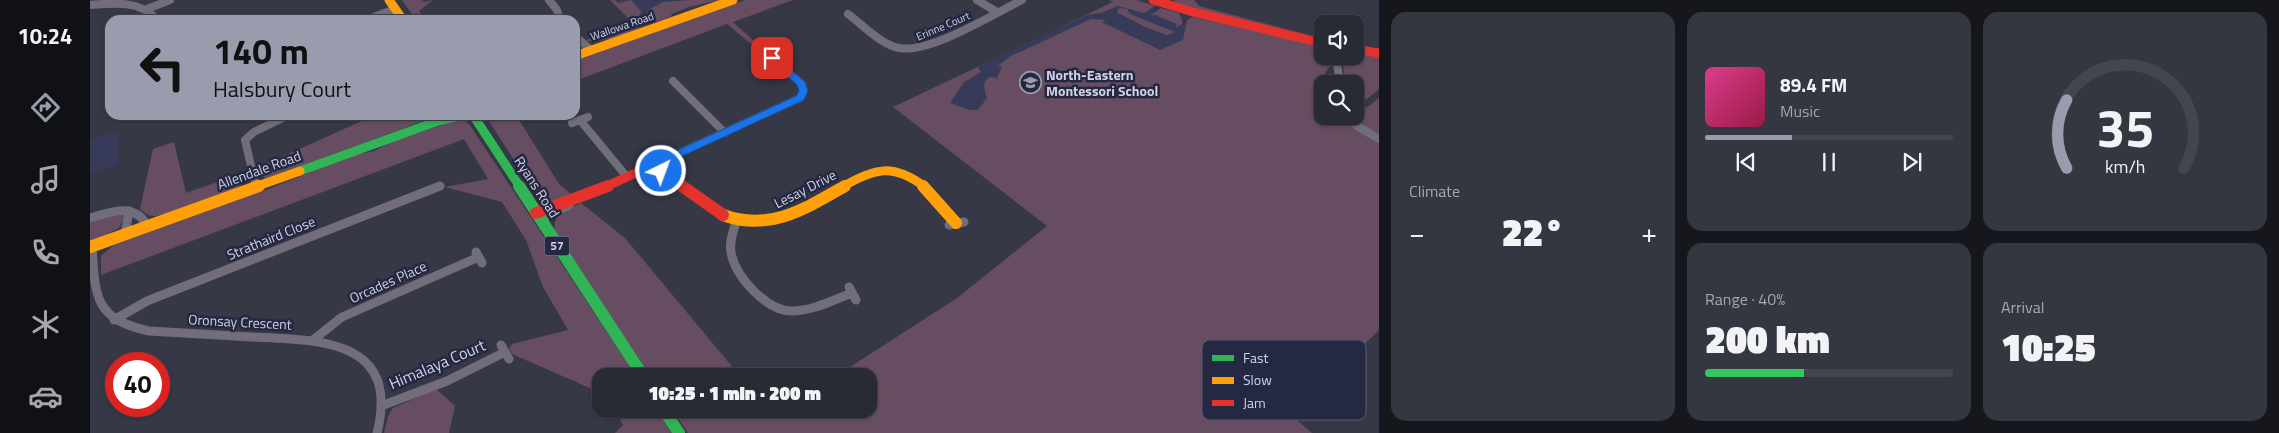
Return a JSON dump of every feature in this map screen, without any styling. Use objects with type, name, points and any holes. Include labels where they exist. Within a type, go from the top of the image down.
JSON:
[{"type":"main road","name":"Wallowa Road","points":[[580,54],[733,0]]},
{"type":"main road","points":[[1153,0],[1193,12],[1314,41]]},
{"type":"main road","points":[[1364,50],[1379,53]]},
{"type":"main road","name":"Allendale Road","points":[[91,247],[437,120]]},
{"type":"main road","name":"Ryans Road","points":[[476,120],[637,368]]},
{"type":"main road","name":"Lesay Drive","points":[[736,222],[755,224],[772,222],[869,173],[885,169],[897,171],[910,178],[942,204],[957,223]]},
{"type":"main road","points":[[538,217],[644,170],[658,170],[736,222]]},
{"type":"main road","points":[[670,418],[679,433]]},
{"type":"street","points":[[90,5],[123,4],[147,9],[170,0]]},
{"type":"street","points":[[549,0],[558,10],[559,15]]},
{"type":"street","points":[[977,0],[997,12]]},
{"type":"street","name":"Erinne Court","points":[[848,14],[890,44],[909,49],[936,41],[1022,0]]},
{"type":"street","points":[[380,15],[399,8]]},
{"type":"street","points":[[384,15],[399,8]]},
{"type":"street","points":[[147,9],[152,15]]},
{"type":"street","points":[[580,40],[591,50]]},
{"type":"street","points":[[658,170],[670,158],[796,101],[803,94],[803,88],[798,80],[759,47]]},
{"type":"street","points":[[673,81],[725,133]]},
{"type":"street","points":[[256,187],[244,140],[254,132],[279,120]]},
{"type":"street","points":[[580,120],[627,177]]},
{"type":"street","points":[[1356,125],[1379,139]]},
{"type":"street","name":"Strathaird Close","points":[[114,320],[147,301],[440,186]]},
{"type":"street","points":[[90,218],[115,211],[129,211],[139,213],[147,226]]},
{"type":"street","points":[[125,234],[129,221],[129,211]]},
{"type":"street","points":[[736,222],[730,244],[733,262],[770,305],[782,310],[797,310],[852,293]]},
{"type":"street","points":[[91,247],[97,299],[102,309],[114,320]]},
{"type":"street","name":"Orcades Place","points":[[313,340],[342,317],[479,257]]},
{"type":"street","name":"Oronsay Crescent","points":[[114,320],[127,326],[149,331],[313,340],[344,347],[360,357],[373,372],[377,381],[381,406],[377,433]]},
{"type":"street","name":"Himalaya Court","points":[[381,406],[447,381],[505,352]]},
{"type":"shaded area","points":[[402,0],[422,0],[424,2],[433,0],[419,11],[422,15],[412,15]]},
{"type":"shaded area","points":[[610,0],[709,0],[636,26]]},
{"type":"shaded area","points":[[610,0],[615,0],[619,3],[631,0],[641,11],[642,26],[623,35],[605,40],[586,40],[634,24]]},
{"type":"shaded area","points":[[719,0],[689,7],[659,21],[649,21],[646,19],[648,10],[663,2]]},
{"type":"shaded area","points":[[745,0],[793,0],[733,22],[755,42],[751,44],[727,24],[580,79],[580,59]]},
{"type":"shaded area","points":[[1109,0],[1136,0],[1155,6],[1144,13],[1118,6],[1101,13],[1087,15],[1046,34],[1113,2]]},
{"type":"shaded area","name":"North-Eastern Montessori School","points":[[1117,0],[1141,3],[1196,30],[1199,36],[969,166],[893,107]]},
{"type":"shaded area","points":[[1173,0],[1194,0],[1199,6],[1314,37],[1179,4]]},
{"type":"shaded area","points":[[1120,8],[1127,9],[1130,14],[1175,32],[1167,35],[1145,27],[1118,13],[1117,10]]},
{"type":"shaded area","points":[[1161,8],[1179,13],[1182,24],[1177,27],[1175,26],[1177,24],[1155,15],[1150,16]]},
{"type":"shaded area","points":[[1192,17],[1314,46],[1314,65],[1331,65],[1325,73],[1326,75],[1314,75],[1314,125],[1357,125],[1379,142],[1379,330],[1366,343],[1366,340],[1202,340],[1202,420],[1297,420],[1312,433],[688,433],[678,418],[877,418],[877,368],[848,368],[957,298],[1047,226],[893,107],[1009,52],[978,67],[981,72],[964,82],[950,103],[969,110],[978,110],[987,98],[985,83],[987,79],[990,77],[997,78],[1002,67],[998,66],[1009,57],[1091,19],[1105,20],[1102,22],[1160,50],[1183,40],[1187,20]]},
{"type":"shaded area","points":[[1364,54],[1379,56],[1379,89],[1368,98],[1364,100],[1364,75],[1344,75],[1343,65],[1364,65]]},
{"type":"shaded area","points":[[1379,98],[1379,136],[1360,125],[1364,125],[1364,108]]},
{"type":"shaded area","points":[[364,120],[426,120],[275,176],[265,178],[257,175],[255,169]]},
{"type":"shaded area","points":[[464,120],[469,124],[631,368],[592,368],[592,389],[512,354],[509,348],[512,344],[568,330],[543,287],[526,240],[502,202],[445,187],[488,179],[464,139],[101,275],[101,256],[114,245],[266,190],[353,155],[374,151],[391,142],[454,121]]},
{"type":"shaded area","points":[[488,120],[519,120],[559,184],[573,196],[554,203],[541,202]]},
{"type":"shaded area","points":[[119,131],[117,165],[90,174],[90,140]]},
{"type":"shaded area","points":[[174,142],[186,193],[248,171],[249,179],[219,196],[162,215],[148,215],[140,209],[153,149]]},
{"type":"shaded area","points":[[581,203],[625,238],[733,368],[645,368],[555,231],[558,216]]},
{"type":"shaded area","points":[[121,215],[124,218],[119,228],[90,243],[90,221]]},
{"type":"shaded area","points":[[436,389],[455,406],[449,433],[384,433],[388,416],[393,408]]},
{"type":"shaded area","points":[[619,418],[662,418],[671,433],[615,433],[623,425]]},
{"type":"traffic: fast","points":[[300,171],[442,120]]},
{"type":"traffic: fast","points":[[476,120],[638,368]]},
{"type":"traffic: fast","points":[[669,418],[679,433]]},
{"type":"traffic: slow","points":[[389,0],[400,15]]},
{"type":"traffic: slow","points":[[580,54],[733,0]]},
{"type":"traffic: slow","points":[[723,215],[739,221],[755,222],[787,216],[872,172],[893,170],[915,179],[934,195],[956,223]]},
{"type":"traffic: slow","points":[[90,247],[300,171]]},
{"type":"traffic: jam","points":[[1153,0],[1193,12],[1314,41]]},
{"type":"traffic: jam","points":[[1364,50],[1379,53]]},
{"type":"traffic: jam","points":[[536,213],[575,200],[644,170],[654,169],[664,173],[723,215]]},
{"type":"place","name":"North-Eastern Montessori School","points":[[1030,83]]},
{"type":"route","points":[[661,171],[658,170],[670,158],[800,98],[804,91],[802,84],[772,58]]}]
